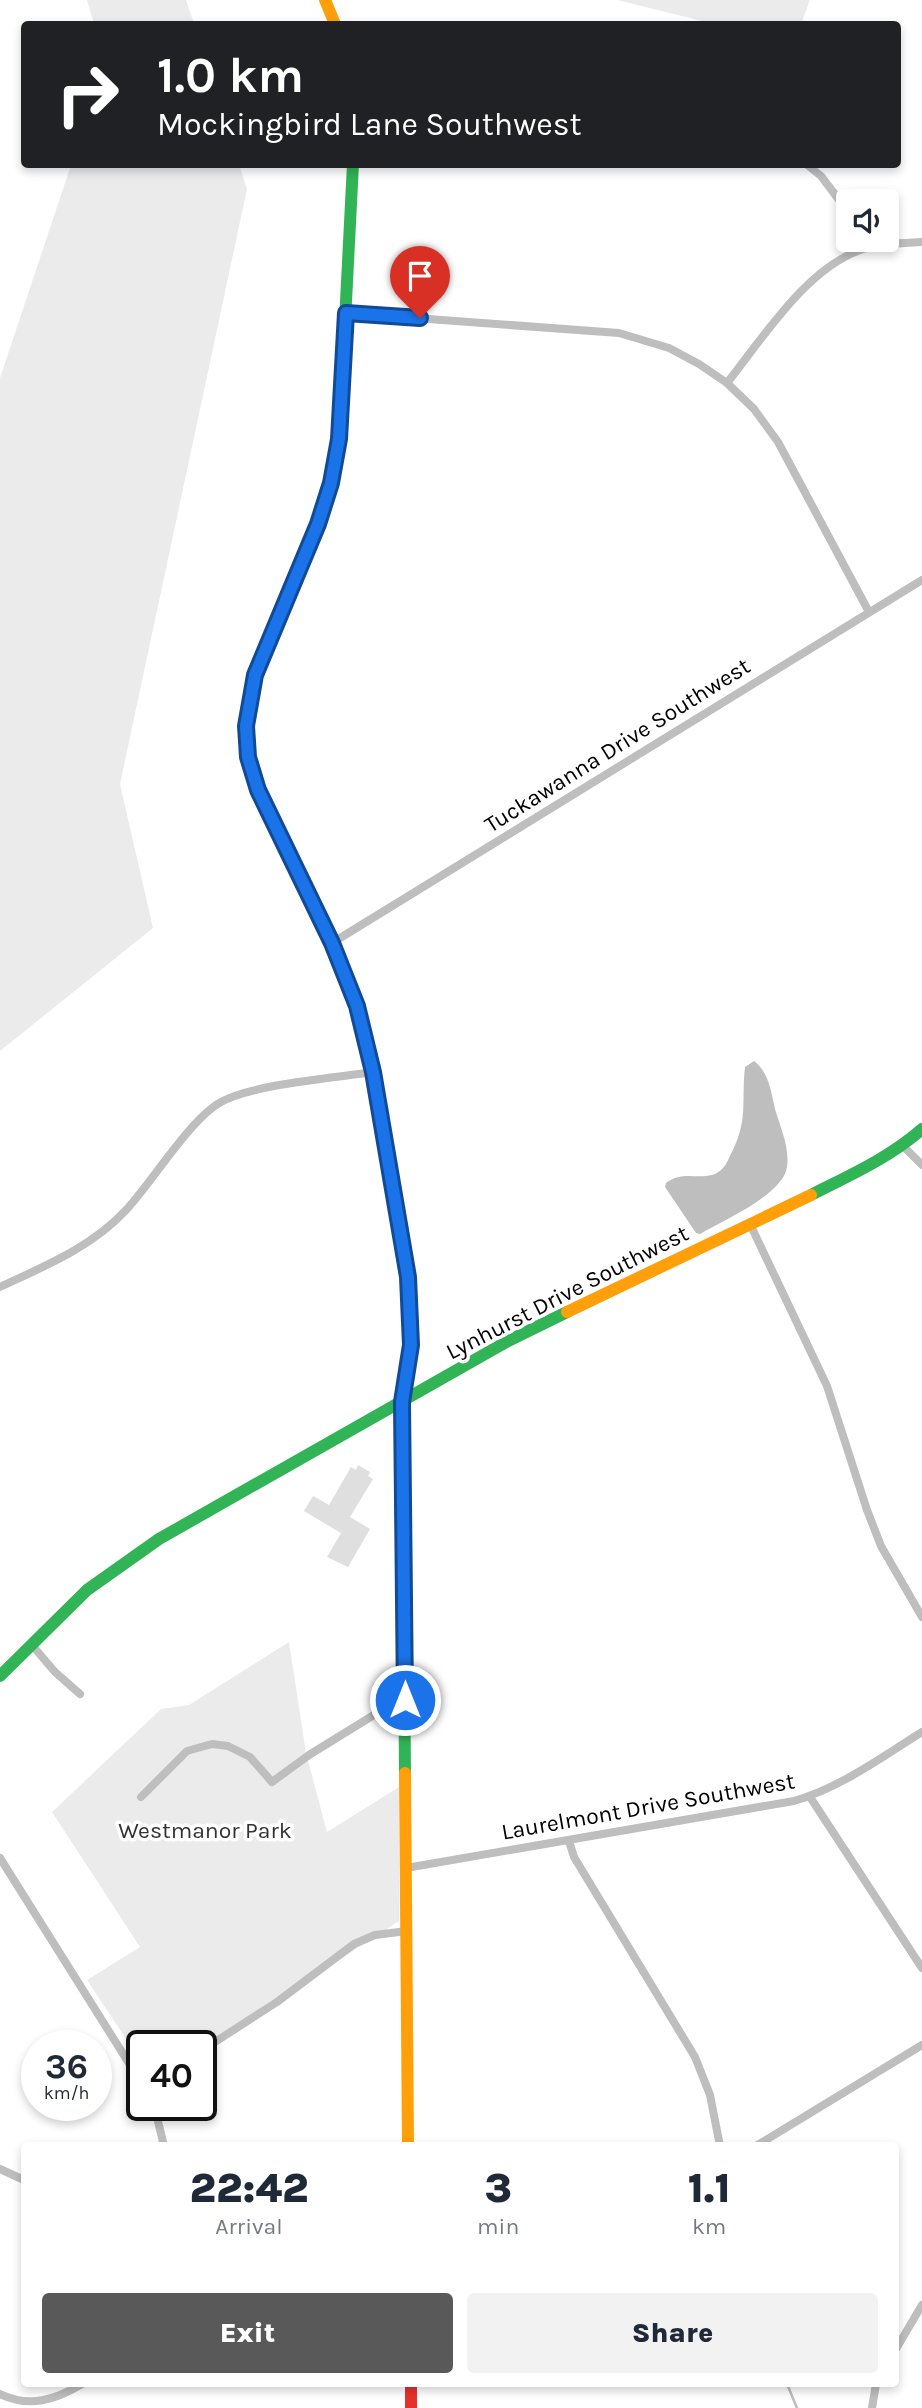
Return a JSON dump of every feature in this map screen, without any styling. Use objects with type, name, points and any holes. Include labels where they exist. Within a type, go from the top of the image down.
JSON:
[{"type":"street","points":[[325,0],[334,21]]},
{"type":"street","points":[[353,168],[339,439],[331,483],[318,524],[255,675],[246,726],[248,757],[258,790],[332,943],[357,1006],[373,1072],[412,1308],[411,1345],[402,1402],[408,2142]]},
{"type":"street","points":[[811,168],[836,196]]},
{"type":"street","points":[[899,243],[922,242]]},
{"type":"street","points":[[727,383],[805,286],[850,252]]},
{"type":"street","points":[[346,313],[619,333],[674,350],[727,383],[754,409],[778,442],[869,612]]},
{"type":"street","name":"Tuckawanna Drive Southwest","points":[[332,943],[922,580]]},
{"type":"street","points":[[0,1287],[61,1258],[109,1227],[202,1118],[220,1102],[262,1090],[373,1072]]},
{"type":"street","name":"Lynhurst Drive Southwest","points":[[0,1676],[87,1590],[140,1551],[508,1341],[874,1164],[903,1146],[922,1129]]},
{"type":"street","points":[[903,1146],[922,1165]]},
{"type":"street","points":[[750,1224],[827,1386],[881,1546],[922,1617]]},
{"type":"street","points":[[31,1644],[55,1672],[80,1693]]},
{"type":"street","points":[[141,1797],[187,1751],[212,1744],[228,1746],[250,1756],[272,1782],[390,1705],[405,1700]]},
{"type":"street","name":"Laurelmont Drive Southwest","points":[[406,1868],[810,1797],[922,1732]]},
{"type":"street","points":[[810,1797],[922,1968]]},
{"type":"street","points":[[569,1841],[573,1857],[695,2057],[710,2095],[719,2142]]},
{"type":"street","points":[[0,1858],[126,2059]]},
{"type":"street","points":[[217,2041],[277,2002],[354,1944],[375,1935],[407,1931]]},
{"type":"street","points":[[763,2142],[922,2045]]},
{"type":"street","points":[[158,2121],[163,2142]]},
{"type":"street","points":[[0,2169],[21,2179]]},
{"type":"street","points":[[899,2344],[922,2305]]},
{"type":"street","points":[[0,2395],[21,2404],[34,2405],[56,2400],[77,2387]]},
{"type":"street","points":[[411,2387],[411,2408]]},
{"type":"street","points":[[872,2408],[876,2387]]},
{"type":"green space","points":[[87,0],[186,0],[193,21],[93,21]]},
{"type":"green space","points":[[617,0],[810,0],[802,21],[702,21]]},
{"type":"green space","points":[[70,168],[240,168],[247,189],[120,784],[153,928],[0,1051],[0,378]]},
{"type":"green space","name":"Westmanor Park","points":[[289,1642],[306,1753],[327,1832],[399,1787],[399,1921],[217,2040],[217,2030],[126,2030],[126,2039],[87,1980],[140,1947],[52,1812],[161,1709],[189,1705]]},
{"type":"shaded area","points":[[754,1061],[769,1083],[786,1145],[787,1167],[783,1177],[764,1197],[700,1234],[696,1233],[665,1187],[666,1183],[677,1177],[712,1175],[725,1165],[740,1132],[745,1067]]},
{"type":"building","points":[[358,1465],[370,1472],[368,1476],[373,1479],[350,1517],[370,1529],[348,1567],[327,1557],[341,1533],[304,1511],[313,1496],[329,1505],[351,1467],[356,1470]]},
{"type":"waterway","points":[[788,2387],[797,2408]]},
{"type":"traffic: fast","points":[[263,801],[251,766],[248,731],[252,696],[273,627],[321,516],[335,461],[339,439],[353,168]]},
{"type":"traffic: fast","points":[[811,1195],[883,1157],[922,1129]]},
{"type":"traffic: fast","points":[[390,1179],[412,1309],[411,1345],[402,1402],[405,1773]]},
{"type":"traffic: fast","points":[[0,1676],[87,1590],[159,1539],[508,1341],[567,1312]]},
{"type":"traffic: slow","points":[[325,0],[334,21]]},
{"type":"traffic: slow","points":[[263,801],[345,973],[366,1038],[390,1179]]},
{"type":"traffic: slow","points":[[567,1312],[811,1195]]},
{"type":"traffic: slow","points":[[405,1773],[408,2142]]},
{"type":"traffic: jam","points":[[411,2387],[411,2408]]},
{"type":"route","points":[[405,1700],[402,1402],[411,1345],[412,1308],[408,1277],[373,1072],[357,1006],[332,943],[258,790],[248,757],[246,726],[255,675],[318,524],[331,483],[339,439],[346,313],[420,318]]}]
